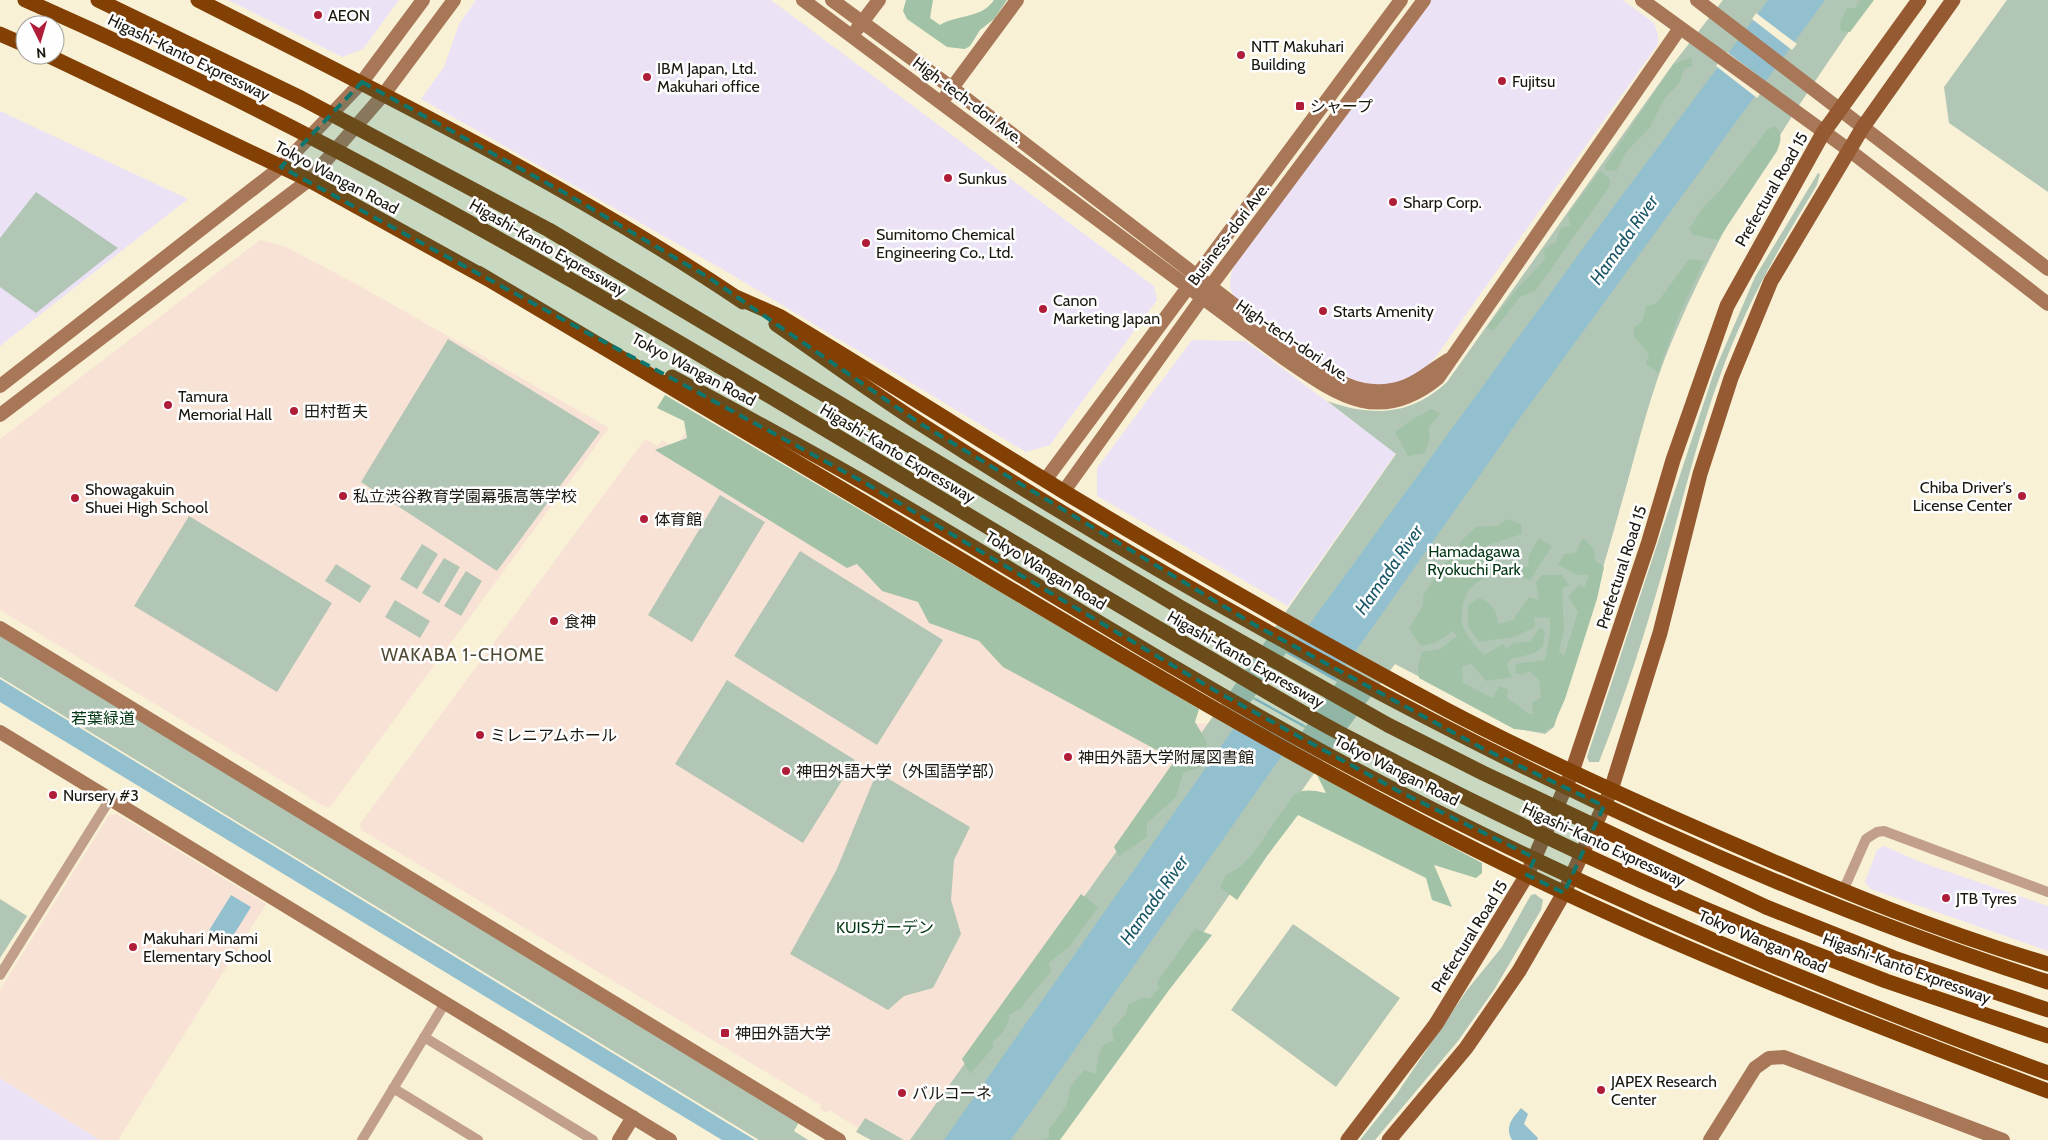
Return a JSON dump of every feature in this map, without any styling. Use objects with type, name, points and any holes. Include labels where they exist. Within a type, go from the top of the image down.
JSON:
[{"type":"highway","name":"Higashi-Kanto Expressway","points":[[25,0],[90,28],[288,124],[474,225],[809,419],[1091,590],[1357,742],[1464,797],[1659,890],[1886,981],[2048,1036]]},
{"type":"highway","name":"Higashi-Kanto Expressway","points":[[98,0],[218,56],[319,107],[550,230],[1178,606],[1388,725],[1483,773],[1766,907],[1894,958],[2048,1010]]},
{"type":"highway","points":[[198,0],[362,82],[566,193],[700,272],[921,424],[1052,507],[1255,625],[1482,748],[1750,872],[1907,934],[2048,982]]},
{"type":"highway","points":[[214,0],[230,16]]},
{"type":"highway","points":[[0,34],[15,41]]},
{"type":"highway","name":"Tokyo Wangan Road","points":[[65,64],[308,180],[704,394],[867,484],[1231,700],[1400,792],[1636,906],[1746,954],[1962,1042],[2048,1073]]},
{"type":"highway","points":[[478,273],[1189,696],[1391,806],[1564,893],[1826,1007],[2048,1091]]},
{"type":"highway","points":[[736,297],[779,316],[1064,491],[1243,596],[1448,710],[1611,790],[1842,891],[2048,964]]},
{"type":"main road","name":"Prefectural Road 15","points":[[1348,1140],[1436,1024],[1527,875],[1572,772],[1649,541],[1673,460],[1727,306],[1823,133],[1919,0]]},
{"type":"main road","points":[[1390,1140],[1466,1048],[1519,971],[1564,893],[1611,790],[1660,633],[1700,474],[1731,378],[1771,282],[1863,127],[1953,0]]},
{"type":"street","points":[[0,386],[281,167],[362,82],[423,0]]},
{"type":"street","points":[[0,415],[308,180],[384,94],[454,0]]},
{"type":"street","name":"High-tech-dori Ave.","points":[[803,0],[1192,282]]},
{"type":"street","name":"High-tech-dori Ave.","points":[[832,0],[952,88],[1319,382],[1353,399],[1372,402],[1391,401],[1409,395],[1425,389],[1438,378],[1680,28]]},
{"type":"street","points":[[852,36],[879,0]]},
{"type":"street","points":[[942,102],[1017,0]]},
{"type":"street","name":"Business-dori Ave.","points":[[1046,479],[1401,0]]},
{"type":"street","name":"Business-dori Ave.","points":[[1064,491],[1206,293],[1424,0]]},
{"type":"street","points":[[1642,0],[1703,43],[1787,107],[1849,150],[2048,304]]},
{"type":"street","points":[[1702,1],[1718,16],[1803,82],[2048,269]]},
{"type":"street","points":[[0,628],[840,1140]]},
{"type":"street","points":[[0,732],[670,1140]]},
{"type":"street","points":[[0,976],[110,799]]},
{"type":"street","points":[[1842,891],[1866,838],[1877,832],[1884,832],[2048,892]]},
{"type":"street","points":[[362,1140],[445,1003]]},
{"type":"street","points":[[424,1037],[593,1140]]},
{"type":"street","points":[[1710,1140],[1755,1068],[1769,1058],[1784,1057],[2003,1140]]},
{"type":"street","points":[[393,1088],[478,1140]]},
{"type":"street","points":[[619,1140],[633,1117]]},
{"type":"highlighted area","points":[[362,82],[565,193],[708,277],[921,424],[1255,625],[1482,748],[1604,806],[1564,893],[1527,875],[1535,858],[1400,792],[1214,690],[867,484],[281,167]]},
{"type":"shaded area","points":[[228,0],[399,0],[363,49],[342,57]]},
{"type":"shaded area","points":[[476,0],[771,0],[1154,286],[1157,300],[1050,445],[1026,452],[722,269],[421,99],[444,67],[459,24]]},
{"type":"shaded area","points":[[1430,0],[1623,0],[1654,23],[1658,35],[1658,44],[1435,358],[1425,368],[1398,384],[1370,387],[1340,379],[1235,300],[1230,288],[1231,274],[1234,266]]},
{"type":"shaded area","points":[[0,111],[188,199],[0,346]]},
{"type":"shaded area","points":[[260,240],[286,247],[360,286],[609,428],[330,807],[325,807],[0,610],[0,439]]},
{"type":"shaded area","points":[[1192,340],[1246,341],[1396,453],[1288,606],[1097,496],[1097,468]]},
{"type":"shaded area","name":"神田外語大学（外国語学部）","points":[[688,428],[1179,725],[1208,723],[910,1140],[904,1140],[865,1118],[858,1128],[829,1110],[826,1113],[820,1109],[821,1105],[361,830],[360,824],[645,439],[658,446],[662,440],[675,448]]},
{"type":"shaded area","name":"Makuhari Minami Elementary School","points":[[117,814],[266,904],[118,1140],[100,1140],[0,1078],[0,990],[109,815]]},
{"type":"shaded area","points":[[1884,846],[1920,862],[2048,906],[2048,951],[1871,889],[1865,882],[1877,850]]},
{"type":"shaded area","points":[[0,1078],[100,1140],[0,1140]]},
{"type":"green space","points":[[906,0],[933,0],[930,18],[940,25],[983,10],[994,0],[1007,0],[994,19],[980,30],[970,46],[965,49],[947,47],[907,19],[903,11]]},
{"type":"green space","name":"Hamadagawa Ryokuchi Park","points":[[1723,0],[1871,0],[1812,85],[1757,173],[1731,217],[1685,310],[1652,396],[1604,566],[1554,727],[1545,734],[1519,729],[1395,664],[1310,779],[1059,1140],[910,1140],[1209,722],[1396,454],[1327,401],[1360,410],[1390,410],[1419,402],[1447,382],[1673,64]]},
{"type":"green space","points":[[1860,0],[1874,0],[1850,32],[1841,31],[1840,23],[1847,8],[1855,8]]},
{"type":"green space","points":[[2007,0],[2048,0],[2048,192],[1949,123],[1944,87]]},
{"type":"green space","points":[[1692,57],[1692,66],[1684,69],[1680,82],[1664,99],[1649,129],[1627,151],[1616,171],[1606,170],[1605,166],[1673,65]]},
{"type":"green space","points":[[1775,126],[1780,138],[1777,151],[1718,240],[1693,235],[1689,229],[1704,206],[1723,187],[1767,130]]},
{"type":"green space","points":[[1600,171],[1610,179],[1609,187],[1536,290],[1520,297],[1493,331],[1487,327],[1517,289],[1545,259],[1544,249],[1556,242],[1560,229],[1570,225],[1568,214]]},
{"type":"green space","points":[[1818,173],[1820,174],[1817,185],[1751,302],[1720,376],[1693,460],[1642,641],[1599,762],[1589,762],[1587,757],[1714,372],[1755,277]]},
{"type":"green space","points":[[36,192],[118,248],[36,313],[0,287],[0,238]]},
{"type":"green space","points":[[1689,259],[1704,261],[1677,320],[1658,373],[1646,364],[1649,354],[1634,337],[1634,327],[1642,322],[1646,306],[1657,303]]},
{"type":"green space","points":[[448,339],[600,432],[497,571],[361,482]]},
{"type":"green space","points":[[665,395],[1199,709],[1195,722],[1207,742],[1203,766],[1183,773],[1176,797],[1147,823],[1147,837],[1119,856],[1114,847],[1175,760],[1003,667],[979,641],[929,623],[918,602],[882,591],[857,564],[847,568],[655,450],[687,438],[684,421],[657,408]]},
{"type":"green space","points":[[1432,409],[1440,414],[1429,427],[1430,437],[1425,453],[1408,456],[1395,432],[1411,420]]},
{"type":"green space","points":[[720,495],[765,522],[692,642],[648,615]]},
{"type":"green space","points":[[189,516],[332,603],[277,692],[134,606]]},
{"type":"green space","points":[[1508,519],[1521,524],[1522,534],[1479,548],[1483,558],[1482,568],[1512,565],[1528,567],[1529,555],[1539,538],[1552,546],[1530,580],[1507,575],[1496,576],[1486,578],[1469,590],[1464,600],[1462,612],[1463,627],[1471,641],[1484,655],[1503,644],[1507,649],[1513,643],[1531,641],[1540,627],[1545,631],[1543,646],[1535,653],[1511,659],[1507,665],[1512,677],[1486,681],[1472,664],[1462,666],[1463,683],[1492,698],[1500,686],[1508,690],[1507,698],[1529,714],[1533,714],[1532,703],[1541,697],[1539,680],[1529,671],[1522,675],[1515,673],[1516,664],[1545,660],[1550,632],[1550,618],[1534,617],[1535,627],[1514,637],[1479,642],[1468,626],[1468,605],[1479,598],[1493,608],[1498,624],[1513,620],[1529,597],[1539,600],[1536,582],[1542,575],[1562,575],[1569,585],[1562,589],[1564,630],[1559,651],[1564,656],[1578,612],[1568,597],[1579,585],[1585,587],[1589,574],[1577,575],[1558,565],[1564,554],[1575,553],[1583,538],[1594,549],[1595,560],[1604,567],[1597,599],[1565,699],[1553,726],[1544,732],[1514,729],[1419,678],[1418,666],[1422,652],[1440,649],[1457,636],[1453,631],[1435,643],[1421,646],[1409,629],[1423,605],[1423,595],[1445,563],[1454,557],[1461,541],[1476,527],[1497,526]]},
{"type":"green space","points":[[422,544],[438,554],[417,589],[400,579]]},
{"type":"green space","points":[[800,551],[943,640],[877,745],[734,656]]},
{"type":"green space","points":[[444,558],[460,567],[439,603],[422,593]]},
{"type":"green space","points":[[336,564],[371,586],[360,603],[325,581]]},
{"type":"green space","points":[[466,571],[482,581],[461,616],[444,606]]},
{"type":"green space","points":[[395,600],[430,621],[420,638],[385,617]]},
{"type":"green space","name":"若葉緑道","points":[[0,634],[799,1122],[794,1131],[808,1140],[759,1140],[0,677]]},
{"type":"green space","points":[[727,680],[855,760],[803,843],[675,764]]},
{"type":"green space","name":"KUISガーデン","points":[[877,772],[970,827],[954,860],[951,900],[961,934],[933,988],[904,996],[888,1010],[790,954],[836,871]]},
{"type":"green space","points":[[1317,775],[1482,863],[1482,873],[1476,878],[1434,865],[1452,907],[1432,900],[1426,878],[1298,815],[1237,900],[1220,887],[1226,875],[1245,862],[1252,854],[1295,795],[1306,791],[1326,793]]},
{"type":"green space","points":[[1081,894],[1098,907],[1070,946],[1049,963],[1051,971],[1020,1009],[1009,1015],[1004,1030],[992,1042],[994,1047],[970,1074],[962,1059]]},
{"type":"green space","points":[[1535,894],[1543,900],[1541,910],[1494,990],[1458,1041],[1375,1140],[1360,1140],[1396,1095],[1467,990],[1502,947],[1531,895]]},
{"type":"green space","points":[[0,899],[27,916],[0,958]]},
{"type":"green space","points":[[1293,924],[1400,998],[1336,1087],[1231,1010]]},
{"type":"green space","points":[[1195,929],[1212,935],[1169,990],[1060,1140],[1043,1140],[1049,1138],[1049,1129],[1066,1107],[1071,1086],[1084,1070],[1096,1074],[1099,1053],[1104,1045],[1114,1041],[1112,1029],[1126,1014],[1128,1005],[1144,997],[1150,999],[1159,988],[1157,982]]},
{"type":"green space","points":[[865,1118],[904,1140],[871,1140],[856,1132]]},
{"type":"water","name":"Hamada River","points":[[1768,0],[1825,0],[1520,418],[1011,1140],[944,1140],[1226,739],[1611,210]]},
{"type":"water","points":[[0,679],[755,1140],[722,1140],[0,702]]},
{"type":"water","points":[[231,895],[251,907],[228,944],[208,932]]},
{"type":"water","points":[[1521,1108],[1528,1114],[1524,1124],[1538,1138],[1537,1140],[1512,1140],[1509,1130],[1510,1122]]},
{"type":"pier","points":[[1756,13],[1797,44],[1792,50],[1752,19]]},
{"type":"pier","points":[[1727,52],[1768,83],[1757,98],[1716,66]]},
{"type":"pier","points":[[1286,653],[1337,682],[1322,703],[1271,674]]},
{"type":"pier","points":[[1268,677],[1321,705],[1306,726],[1254,697]]},
{"type":"pier","points":[[1253,699],[1305,728],[1294,742],[1242,713]]},
{"type":"place","name":"AEON","points":[[318,15]]},
{"type":"place","name":"NTT Makuhari Building","points":[[1241,55]]},
{"type":"place","name":"IBM Japan, Ltd. Makuhari office","points":[[647,77]]},
{"type":"place","name":"Fujitsu","points":[[1502,81]]},
{"type":"place","name":"シャープ","points":[[1300,106]]},
{"type":"place","name":"Sunkus","points":[[948,178]]},
{"type":"place","name":"Sharp Corp.","points":[[1393,202]]},
{"type":"place","name":"Sumitomo Chemical Engineering Co., Ltd.","points":[[866,243]]},
{"type":"place","name":"Canon Marketing Japan","points":[[1043,309]]},
{"type":"place","name":"Starts Amenity","points":[[1323,311]]},
{"type":"place","name":"Tamura Memorial Hall","points":[[168,405]]},
{"type":"place","name":"田村哲夫","points":[[294,411]]},
{"type":"place","name":"私立渋谷教育学園幕張高等学校","points":[[343,496]]},
{"type":"place","name":"Chiba Driver's License Center","points":[[2022,496]]},
{"type":"place","name":"Showagakuin Shuei High School","points":[[75,498]]},
{"type":"place","name":"体育館","points":[[644,519]]},
{"type":"place","name":"食神","points":[[554,621]]},
{"type":"place","name":"ミレニアムホール","points":[[480,735]]},
{"type":"place","name":"神田外語大学附属図書館","points":[[1068,757]]},
{"type":"place","name":"神田外語大学（外国語学部）","points":[[786,771]]},
{"type":"place","name":"Nursery #3","points":[[53,795]]},
{"type":"place","name":"JTB Tyres","points":[[1946,898]]},
{"type":"place","name":"Makuhari Minami Elementary School","points":[[133,947]]},
{"type":"place","name":"神田外語大学","points":[[725,1033]]},
{"type":"place","name":"JAPEX Research Center","points":[[1601,1090]]},
{"type":"place","name":"バルコーネ","points":[[902,1093]]},
{"type":"district","name":"WAKABA 1-CHOME","points":[[463,655]]}]
